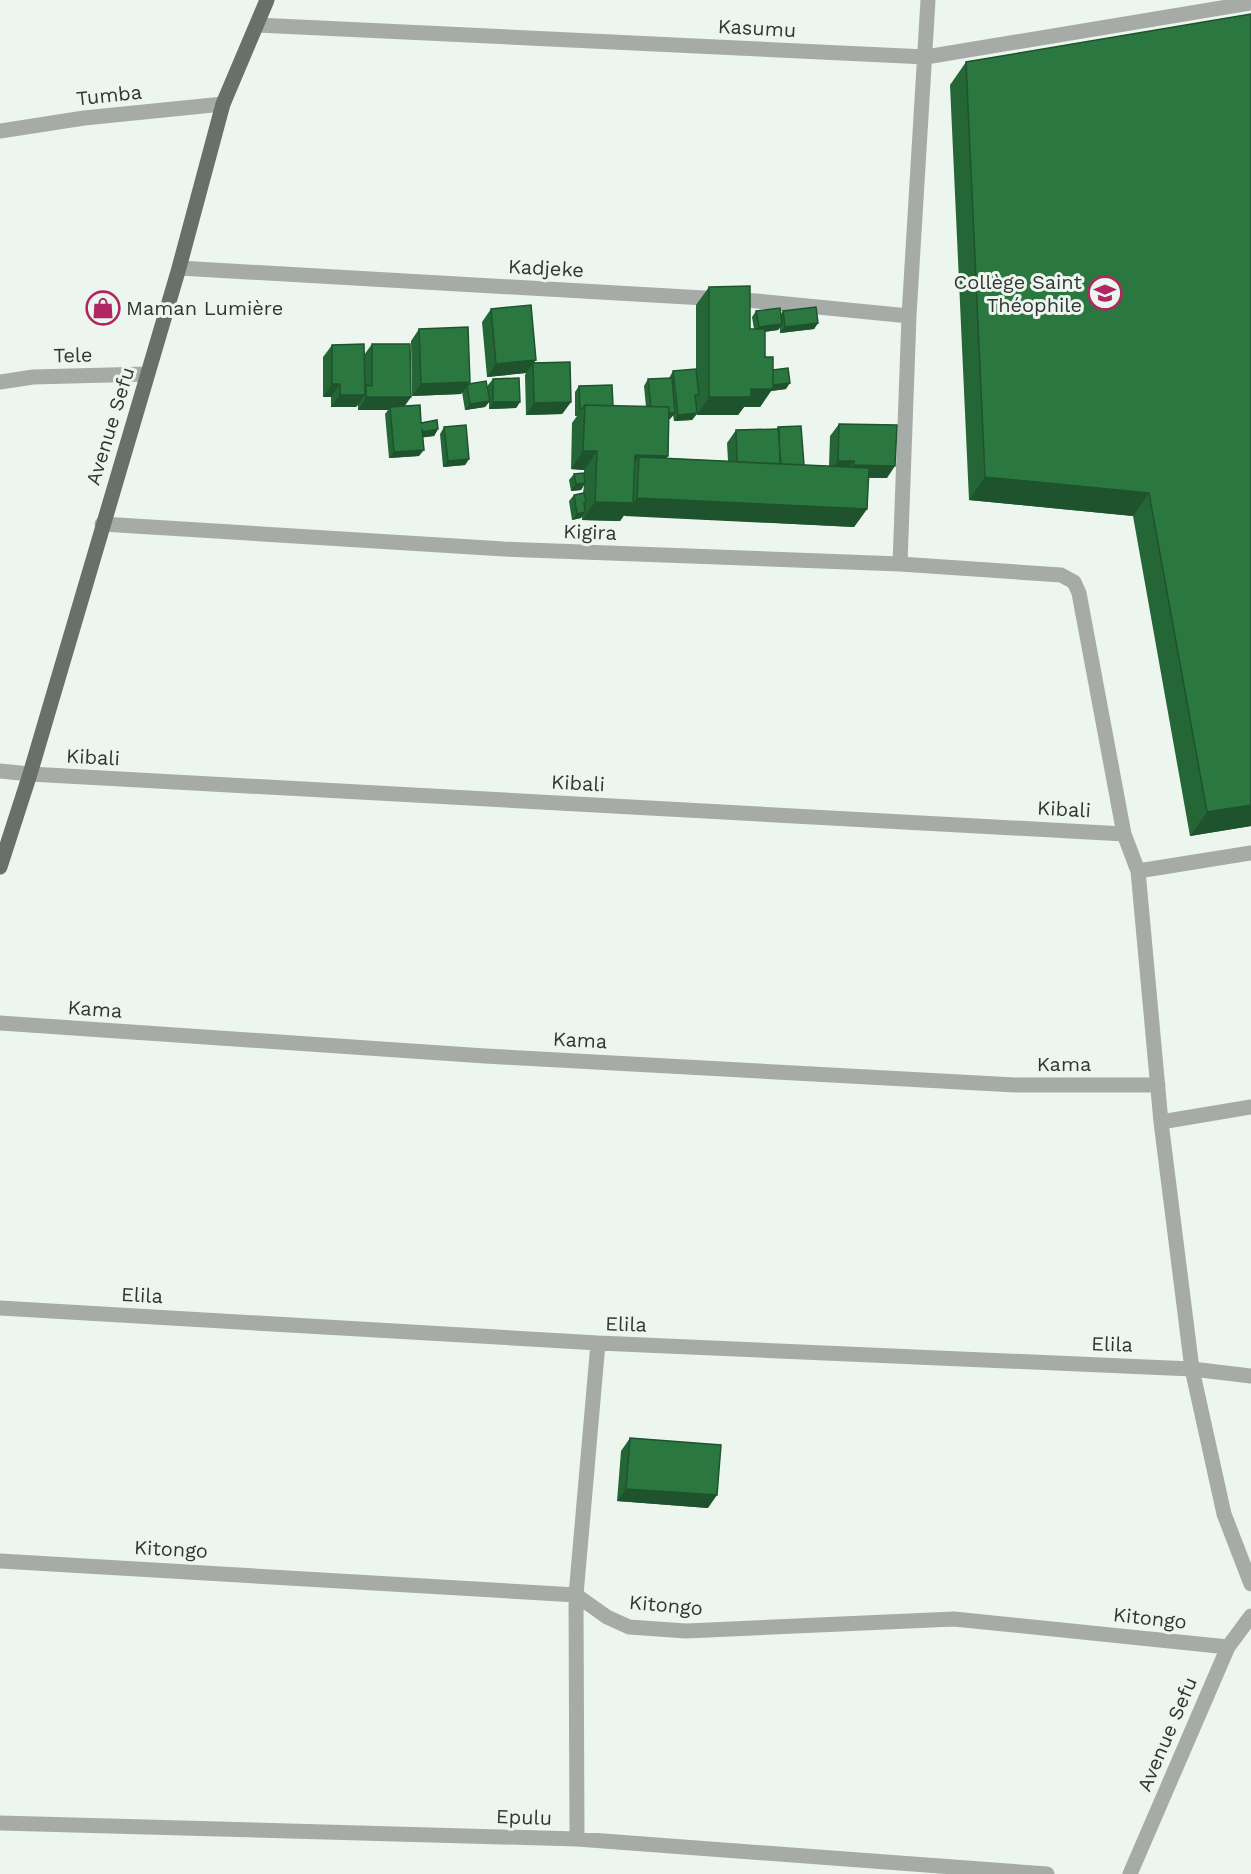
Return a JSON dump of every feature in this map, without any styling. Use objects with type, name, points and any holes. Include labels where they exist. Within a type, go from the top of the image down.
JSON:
[{"type":"main road","name":"Avenue Sefu","points":[[0,867],[30,774],[179,268],[224,104],[267,0]]},
{"type":"street","points":[[900,564],[909,316],[928,0]]},
{"type":"street","name":"Kasumu","points":[[257,25],[926,57],[1251,3]]},
{"type":"street","name":"Tumba","points":[[0,131],[84,118],[224,104]]},
{"type":"street","name":"Kadjeke","points":[[179,268],[757,301],[909,316]]},
{"type":"street","name":"Tele","points":[[0,382],[33,377],[147,374]]},
{"type":"street","name":"Kigira","points":[[102,524],[504,549],[900,564],[1061,575],[1074,582],[1079,593],[1124,834]]},
{"type":"street","name":"Kibali","points":[[0,771],[1124,834]]},
{"type":"street","points":[[1124,834],[1138,871],[1161,1122],[1192,1369],[1224,1514],[1251,1584]]},
{"type":"street","points":[[1138,871],[1251,853]]},
{"type":"street","name":"Kama","points":[[0,1023],[496,1057],[1015,1085],[1158,1084]]},
{"type":"street","points":[[1161,1122],[1251,1107]]},
{"type":"street","name":"Elila","points":[[0,1308],[598,1343],[1192,1369],[1251,1376]]},
{"type":"street","points":[[577,1839],[576,1595],[598,1343]]},
{"type":"street","name":"Kitongo","points":[[0,1561],[576,1595],[607,1617],[629,1627],[686,1631],[954,1619],[1228,1647]]},
{"type":"street","name":"Avenue Sefu","points":[[1130,1874],[1228,1647],[1251,1616]]},
{"type":"street","name":"Epulu","points":[[0,1823],[577,1839],[1047,1874]]},
{"type":"building","name":"Collège Saint Théophile","points":[[1251,14],[1251,805],[1207,812],[1149,493],[985,477],[966,62]]},
{"type":"building","points":[[750,286],[750,329],[765,329],[765,357],[773,357],[773,389],[751,389],[751,397],[709,397],[709,287]]},
{"type":"building","points":[[531,305],[536,360],[496,364],[491,309]]},
{"type":"building","points":[[816,307],[818,323],[785,327],[783,311]]},
{"type":"building","points":[[780,308],[782,324],[759,327],[756,311]]},
{"type":"building","points":[[468,327],[470,382],[421,384],[419,329]]},
{"type":"building","points":[[364,344],[365,395],[340,395],[340,384],[332,384],[332,345]]},
{"type":"building","points":[[372,344],[410,344],[411,397],[366,397],[366,385],[372,386]]},
{"type":"building","points":[[570,362],[571,402],[534,403],[533,363]]},
{"type":"building","points":[[788,368],[790,383],[773,385],[773,370]]},
{"type":"building","points":[[696,369],[699,395],[695,395],[697,413],[678,415],[673,371]]},
{"type":"building","points":[[519,378],[520,402],[493,402],[493,379]]},
{"type":"building","points":[[672,378],[675,413],[669,413],[669,407],[651,407],[648,379]]},
{"type":"building","points":[[486,381],[490,401],[470,404],[467,386]]},
{"type":"building","points":[[612,385],[613,406],[585,405],[580,409],[579,386]]},
{"type":"building","points":[[420,405],[421,423],[437,420],[438,429],[423,432],[422,429],[424,450],[394,452],[390,407]]},
{"type":"building","points":[[585,405],[669,407],[668,456],[635,455],[633,503],[595,502],[597,451],[583,451]]},
{"type":"building","points":[[839,424],[897,425],[895,466],[854,465],[854,461],[838,461]]},
{"type":"building","points":[[466,425],[469,459],[448,461],[444,427]]},
{"type":"building","points":[[801,426],[804,465],[781,464],[778,427]]},
{"type":"building","points":[[779,429],[780,464],[737,462],[736,430]]},
{"type":"building","points":[[639,457],[869,468],[867,509],[637,498]]},
{"type":"building","points":[[584,473],[585,483],[576,484],[574,474]]},
{"type":"building","points":[[584,493],[585,512],[577,514],[574,495]]},
{"type":"building","points":[[630,1438],[721,1445],[717,1495],[626,1489]]},
{"type":"place","name":"Collège Saint Théophile","points":[[1105,293]]},
{"type":"place","name":"Maman Lumière","points":[[103,308]]}]
